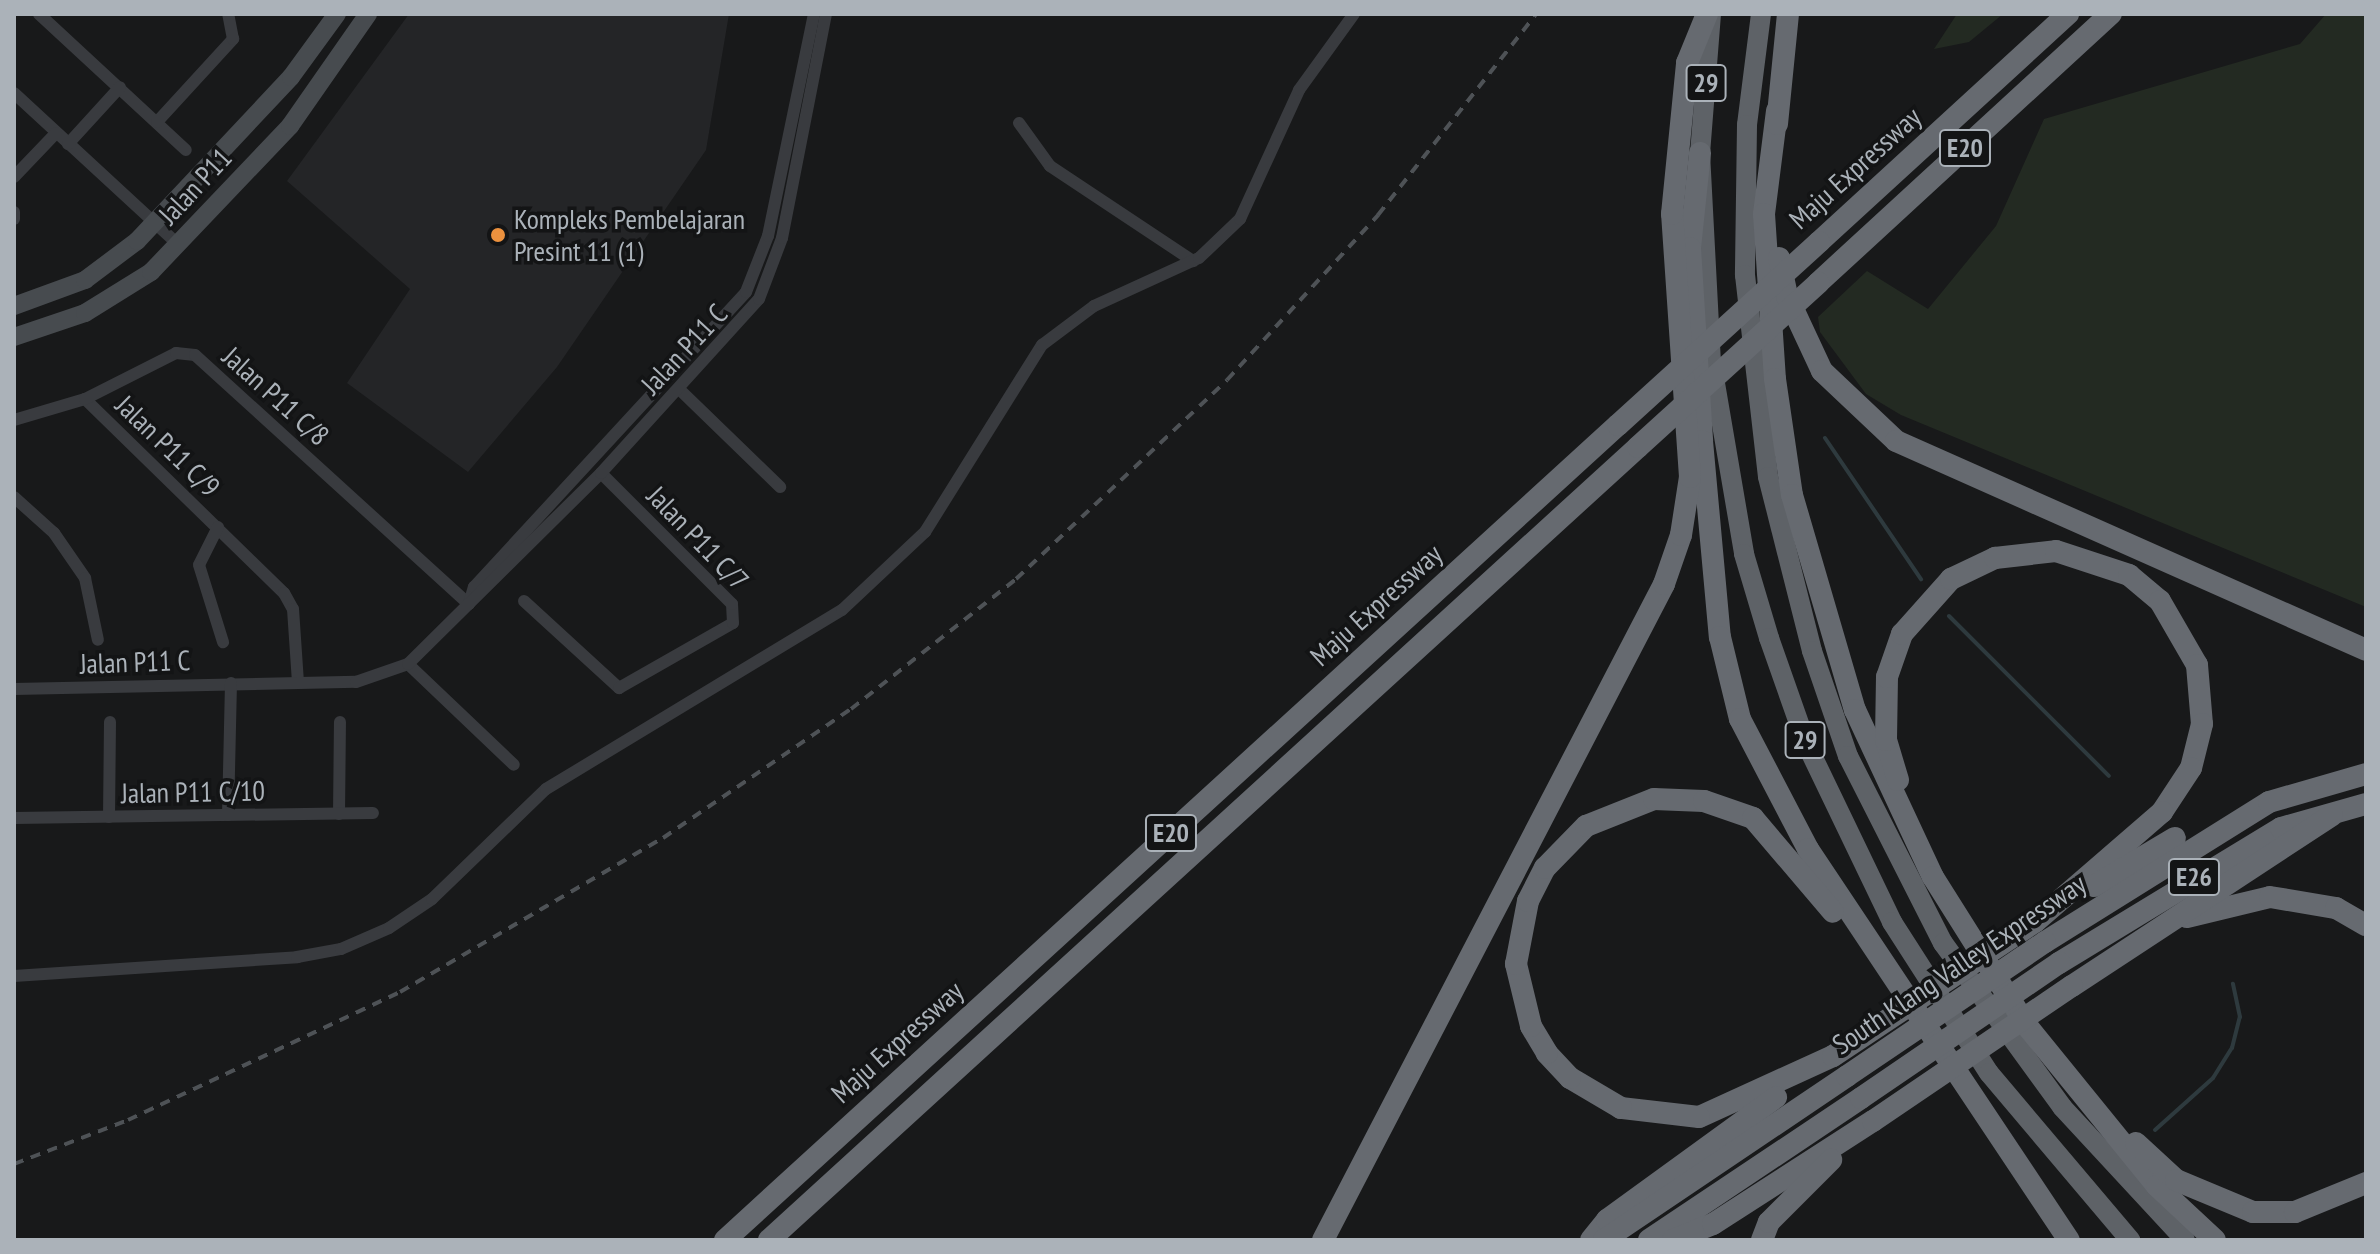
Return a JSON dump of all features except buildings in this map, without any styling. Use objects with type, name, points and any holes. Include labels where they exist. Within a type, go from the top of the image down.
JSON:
[{"type":"highway","name":"29","points":[[1709,14],[1700,153],[1711,360],[1744,554],[1806,743],[1892,922],[1989,1073],[2130,1240]]},
{"type":"highway","points":[[1323,1240],[1650,611],[1681,535],[1690,477],[1672,214],[1687,63],[1709,14]]},
{"type":"highway","name":"29","points":[[1761,14],[1744,185],[1758,413],[1784,548],[1843,741],[1920,905],[1967,980],[2062,1107],[2185,1240]]},
{"type":"highway","points":[[1788,14],[1764,249],[1792,495],[1855,710],[1933,877],[2027,1026],[2157,1186],[2215,1240]]},
{"type":"highway","name":"Maju Expressway","points":[[725,1240],[2068,14]]},
{"type":"highway","name":"E20","points":[[769,1240],[2111,14]]},
{"type":"highway","points":[[1777,111],[1777,238],[1787,296],[1822,371],[1857,411],[1953,470],[2366,650]]},
{"type":"highway","points":[[1700,153],[1691,262],[1709,540],[1729,681],[1771,782],[1877,954],[2029,1185],[2069,1240]]},
{"type":"highway","points":[[1933,877],[1886,740],[1887,677],[1902,634],[1951,579],[1995,558],[2056,551],[2096,559],[2150,592],[2183,632],[2197,665],[2202,724],[2191,768],[2162,812],[2040,932]]},
{"type":"highway","points":[[1591,1240],[1607,1220],[1833,1056],[2040,932],[2221,811],[2269,802],[2366,774]]},
{"type":"highway","points":[[1833,1056],[1699,1117],[1647,1115],[1599,1098],[1547,1053],[1520,995],[1519,930],[1535,884],[1586,826],[1621,807],[1704,801],[1753,818],[1877,954]]},
{"type":"highway","name":"South Klang Valley Expressway","points":[[1649,1240],[2059,963],[2213,865],[2339,809],[2366,804]]},
{"type":"highway","points":[[1673,1240],[1713,1224],[1873,1121],[2241,871],[2314,833],[2339,809]]},
{"type":"highway","points":[[2157,928],[2270,897],[2336,908],[2366,925]]},
{"type":"highway","name":"South Klang Valley Expressway","points":[[1604,1240],[1847,1076],[2040,932]]},
{"type":"highway","points":[[2095,1109],[2176,1180],[2211,1200],[2253,1212],[2295,1212],[2366,1183]]},
{"type":"highway","points":[[1762,1240],[1769,1222],[1873,1121]]},
{"type":"highway","points":[[2029,1185],[2048,1240]]},
{"type":"main road","name":"Jalan P11","points":[[14,306],[85,280],[157,222],[291,77],[337,14]]},
{"type":"main road","name":"Jalan P11","points":[[14,337],[118,295],[179,245],[299,115],[368,14]]},
{"type":"street","points":[[157,122],[233,39],[228,14]]},
{"type":"street","name":"Jalan P11 C","points":[[469,604],[474,587],[746,292],[768,236],[814,14]]},
{"type":"street","name":"Jalan P11 C","points":[[14,689],[356,682],[408,664],[601,473],[749,314],[767,284],[826,14]]},
{"type":"street","points":[[14,976],[297,957],[341,949],[389,928],[432,899],[546,789],[842,610],[883,577],[925,532],[1042,345],[1094,306],[1193,261],[1220,242],[1259,191],[1299,90],[1354,14]]},
{"type":"street","points":[[41,15],[186,150]]},
{"type":"street","points":[[68,144],[120,87]]},
{"type":"street","points":[[14,93],[179,245]]},
{"type":"street","points":[[1019,123],[1050,166],[1193,261]]},
{"type":"street","points":[[14,177],[56,133]]},
{"type":"street","points":[[14,212],[14,219]]},
{"type":"street","name":"Jalan P11 C/8","points":[[14,420],[85,399],[176,353],[195,355],[469,604]]},
{"type":"street","points":[[679,389],[780,487]]},
{"type":"street","name":"Jalan P11 C/9","points":[[85,399],[218,527],[289,601],[298,682]]},
{"type":"street","name":"Jalan P11 C/7","points":[[524,601],[619,688],[733,623],[732,604],[601,473]]},
{"type":"street","points":[[14,497],[54,533],[85,578],[98,640]]},
{"type":"street","name":"Jalan P11 C/9","points":[[218,527],[199,565],[223,642]]},
{"type":"street","points":[[408,664],[514,765]]},
{"type":"street","points":[[228,815],[231,683]]},
{"type":"street","points":[[109,817],[110,722]]},
{"type":"street","points":[[339,814],[340,722]]},
{"type":"street","name":"Jalan P11 C/10","points":[[14,818],[373,813]]},
{"type":"shaded area","name":"Kompleks Pembelajaran Presint 11 (1)","points":[[409,14],[729,14],[706,150],[557,367],[468,472],[347,383],[410,289],[287,181]]},
{"type":"shaded area","points":[[1957,14],[2003,14],[1969,42],[1934,49]]},
{"type":"shaded area","points":[[2326,14],[2366,14],[2366,607],[1901,415],[1866,394],[1820,332],[1818,317],[1867,271],[1928,309],[1996,226],[2044,119],[2300,44]]},
{"type":"waterway","points":[[1825,438],[1921,579]]},
{"type":"waterway","points":[[1949,616],[2109,776]]},
{"type":"waterway","points":[[2155,1130],[2213,1078],[2232,1048],[2240,1017],[2233,984]]},
{"type":"railway","points":[[14,1164],[128,1120],[400,992],[663,838],[851,709],[1016,579],[1227,380],[1378,215],[1536,14]]},
{"type":"place","name":"Kompleks Pembelajaran Presint 11 (1)","points":[[498,235]]}]
